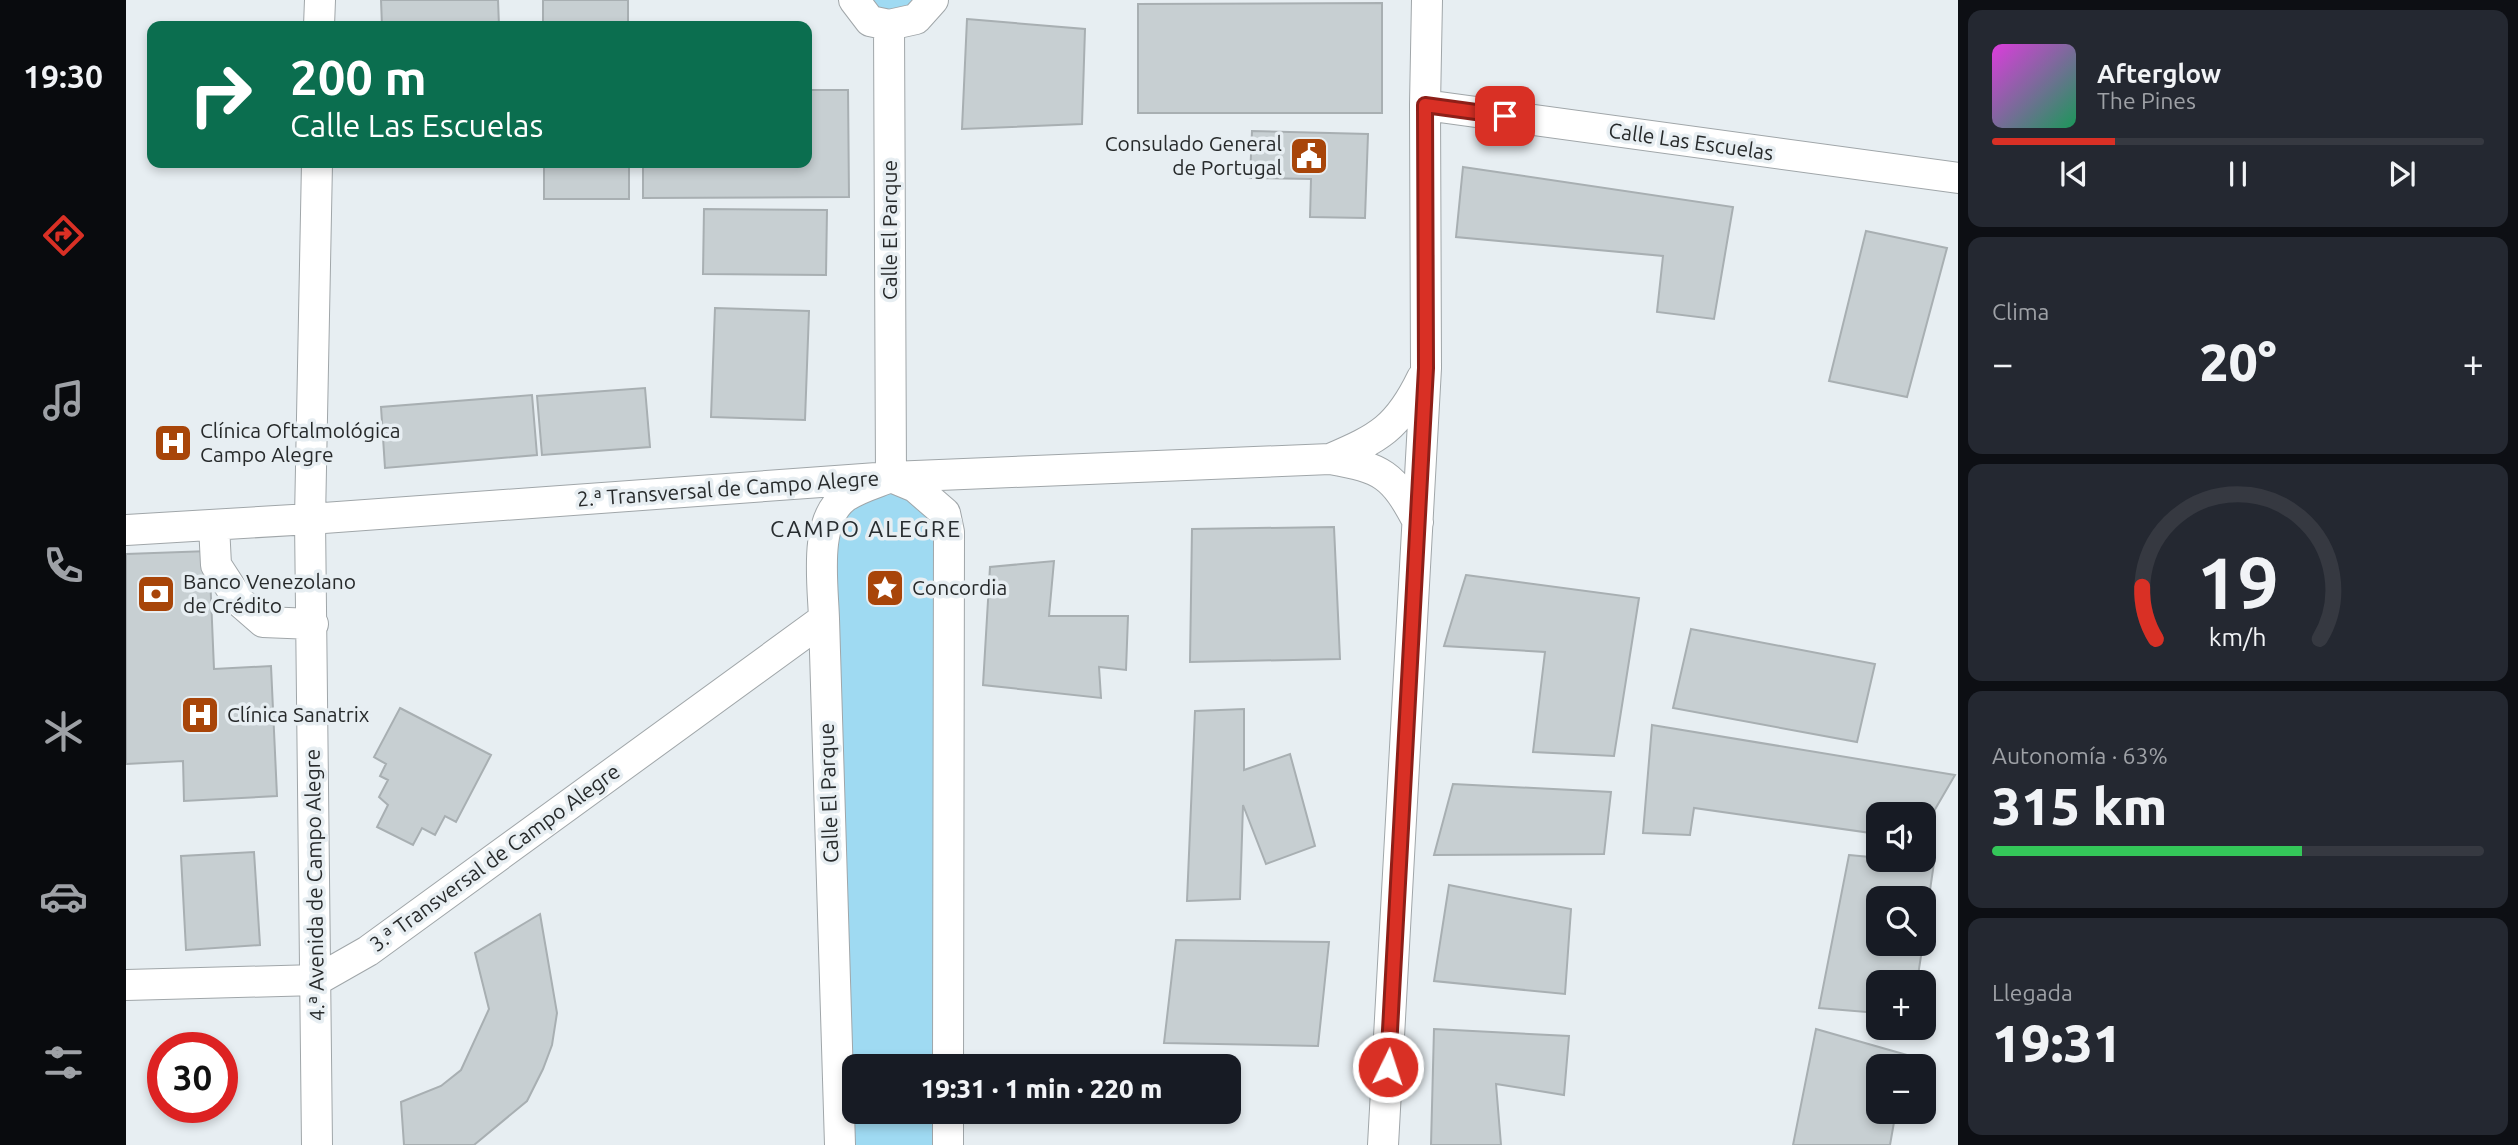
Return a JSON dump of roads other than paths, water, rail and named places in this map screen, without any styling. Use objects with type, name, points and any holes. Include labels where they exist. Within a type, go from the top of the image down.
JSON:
[{"type":"street","points":[[319,21],[320,0]]},
{"type":"street","points":[[854,0],[870,20],[889,25],[916,19],[933,0]]},
{"type":"street","points":[[1383,1145],[1426,368],[1427,0]]},
{"type":"street","name":"Calle El Parque","points":[[840,1145],[823,535],[831,512],[845,498],[891,477],[889,25]]},
{"type":"street","name":"Calle Las Escuelas","points":[[1425,105],[1958,178]]},
{"type":"street","name":"4.ª Avenida de Campo Alegre","points":[[317,168],[310,519],[317,1145]]},
{"type":"street","name":"2.ª Transversal de Campo Alegre","points":[[1330,459],[1370,441],[1391,426],[1411,400],[1426,368]]},
{"type":"street","name":"2.ª Transversal de Campo Alegre","points":[[126,530],[891,477],[1330,459],[1376,469],[1404,495],[1418,522]]},
{"type":"street","points":[[891,477],[915,487],[945,513],[949,532],[948,1054]]},
{"type":"street","points":[[214,525],[216,565],[240,602],[263,622],[313,624]]},
{"type":"street","name":"3.ª Transversal de Campo Alegre","points":[[126,985],[317,980],[368,951],[824,618]]},
{"type":"street","points":[[948,1124],[948,1145]]},
{"type":"place","name":"Consulado General de Portugal","points":[[1309,156]]},
{"type":"place","name":"Clínica Oftalmológica Campo Alegre","points":[[173,443]]},
{"type":"place","name":"Concordia","points":[[885,588]]},
{"type":"place","name":"Banco Venezolano de Crédito","points":[[156,594]]},
{"type":"place","name":"Clínica Sanatrix","points":[[200,715]]},
{"type":"district","name":"CAMPO ALEGRE","points":[[866,529]]}]
